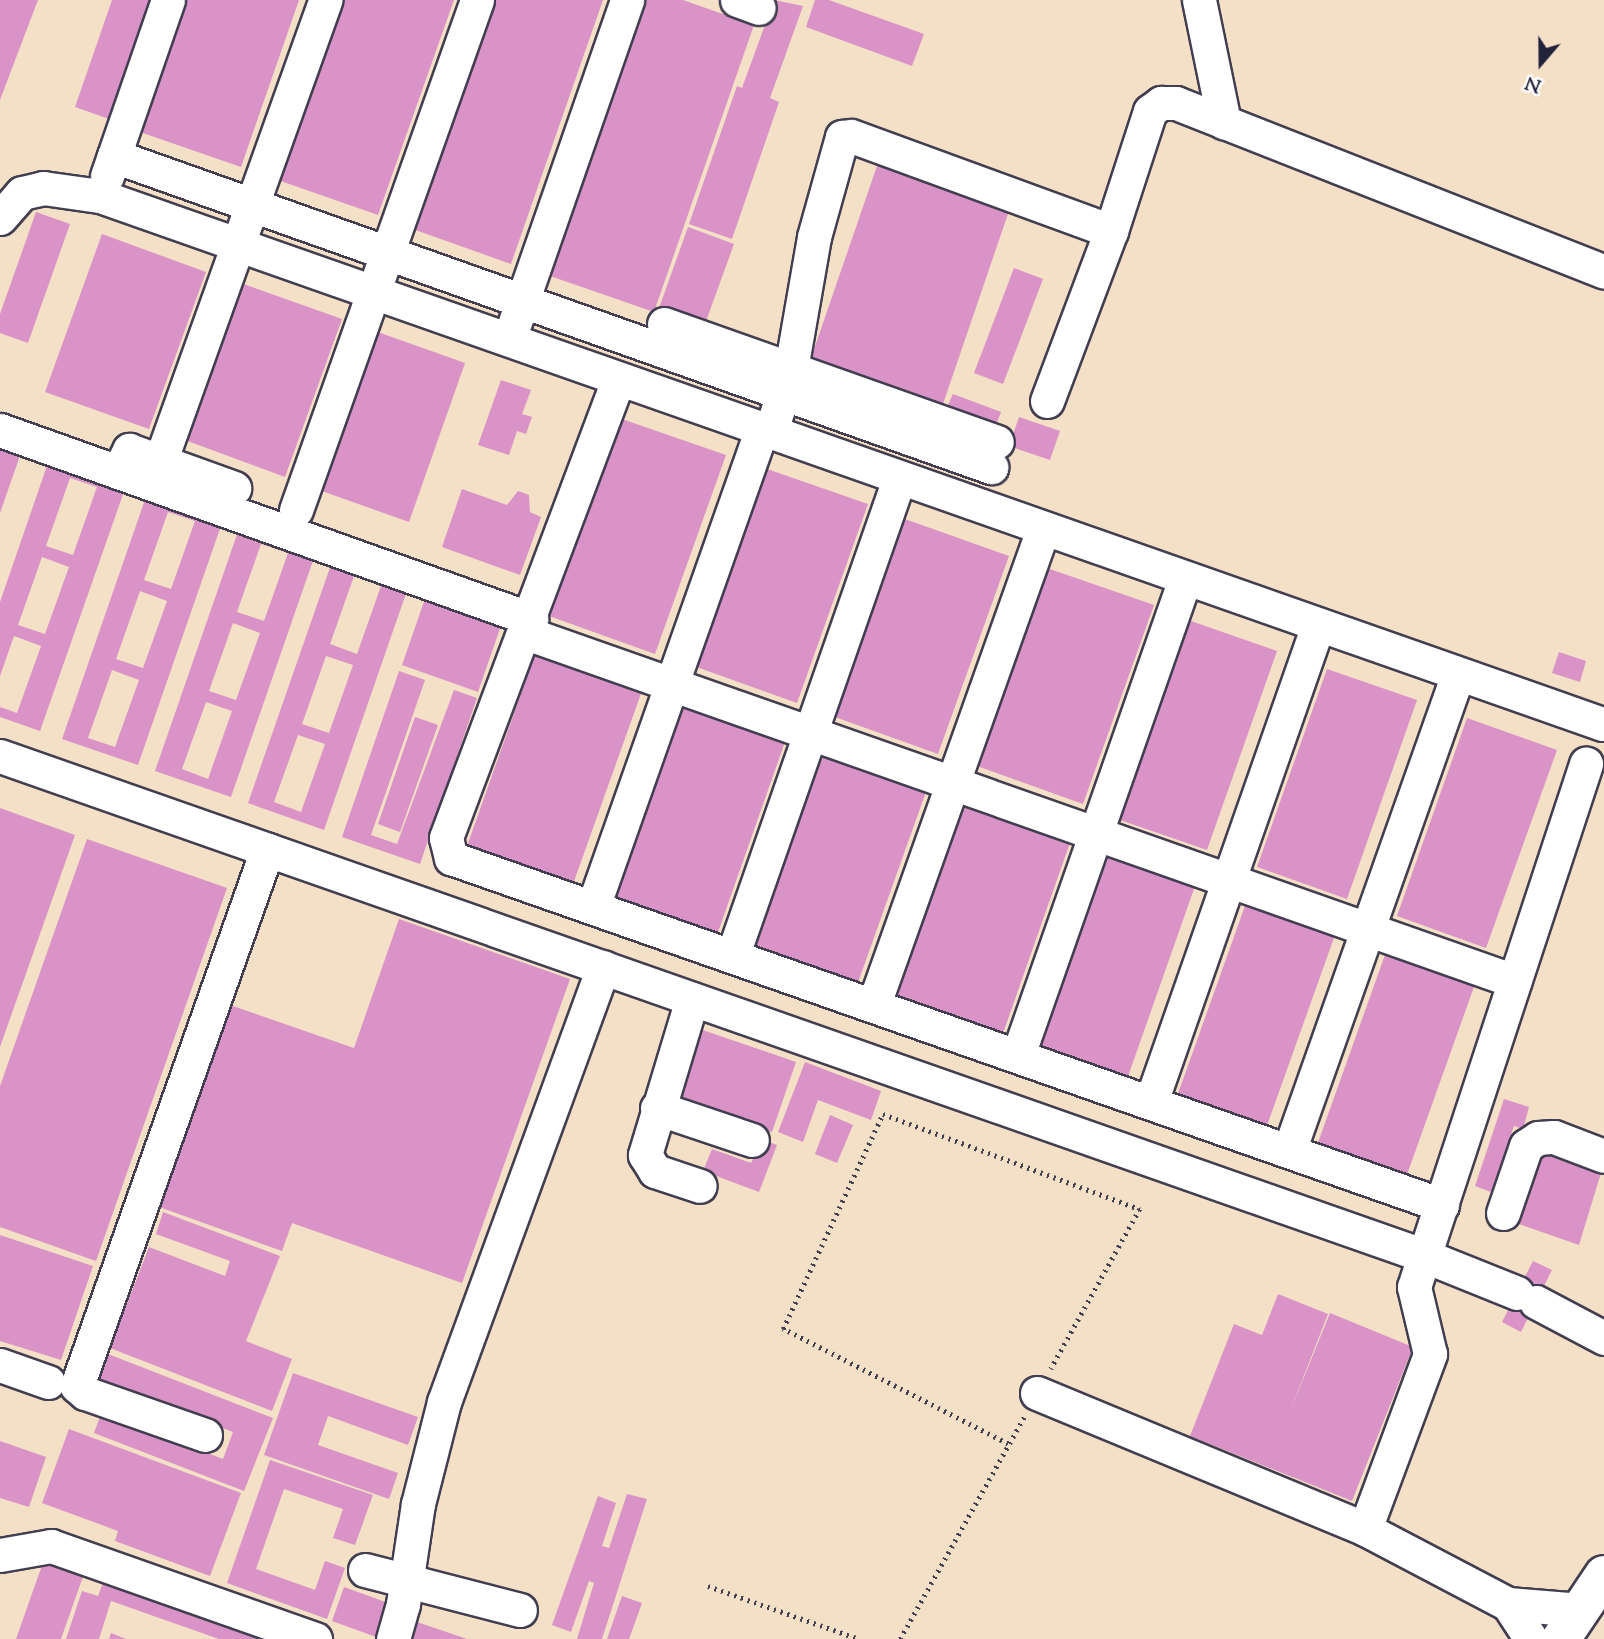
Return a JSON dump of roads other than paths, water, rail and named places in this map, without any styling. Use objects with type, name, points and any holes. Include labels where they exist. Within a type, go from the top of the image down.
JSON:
[{"type":"highway","points":[[1571,1625],[1604,1576]]},
{"type":"street","points":[[100,196],[168,0]]},
{"type":"street","points":[[160,462],[325,0]]},
{"type":"street","points":[[296,510],[477,0]]},
{"type":"street","points":[[508,341],[627,0]]},
{"type":"street","points":[[1199,0],[1224,122]]},
{"type":"street","points":[[1047,401],[1111,231],[1150,111],[1161,103],[1176,103],[1604,272]]},
{"type":"street","points":[[594,905],[671,684],[765,432],[787,382],[817,226],[842,137],[851,136],[1111,231]]},
{"type":"street","points":[[114,156],[686,360],[787,382]]},
{"type":"street","points":[[0,218],[22,193],[43,188],[100,196],[765,432],[1603,724],[1587,745],[1595,778],[1515,981],[1425,1256],[1414,1297],[1430,1354],[1365,1529]]},
{"type":"street","points":[[664,324],[787,382],[994,454]]},
{"type":"street","points":[[672,399],[686,360]]},
{"type":"street","points":[[618,380],[532,617],[446,838],[447,853],[1442,1205]]},
{"type":"street","points":[[0,430],[532,617]]},
{"type":"street","points":[[118,472],[127,450],[296,510],[532,617],[671,684],[1515,981]]},
{"type":"street","points":[[733,954],[899,479]]},
{"type":"street","points":[[874,1004],[1043,529]]},
{"type":"street","points":[[1018,1055],[1185,579]]},
{"type":"street","points":[[1151,1102],[1318,625]]},
{"type":"street","points":[[1289,1151],[1458,674]]},
{"type":"street","points":[[0,756],[1425,1256],[1527,1297],[1604,1338]]},
{"type":"street","points":[[205,1435],[85,1393],[77,1386],[267,850]]},
{"type":"street","points":[[393,1639],[407,1581],[418,1504],[444,1402],[603,967]]},
{"type":"street","points":[[692,999],[645,1155],[648,1166],[700,1186]]},
{"type":"street","points":[[657,1108],[752,1140]]},
{"type":"street","points":[[1503,1213],[1526,1146],[1538,1138],[1554,1138],[1604,1156]]},
{"type":"street","points":[[0,1365],[48,1382]]},
{"type":"street","points":[[1037,1393],[1365,1529],[1508,1604],[1571,1625]]},
{"type":"street","points":[[0,1555],[51,1545],[315,1639]]},
{"type":"street","points":[[365,1570],[520,1610]]},
{"type":"street","points":[[1508,1604],[1531,1639]]}]
